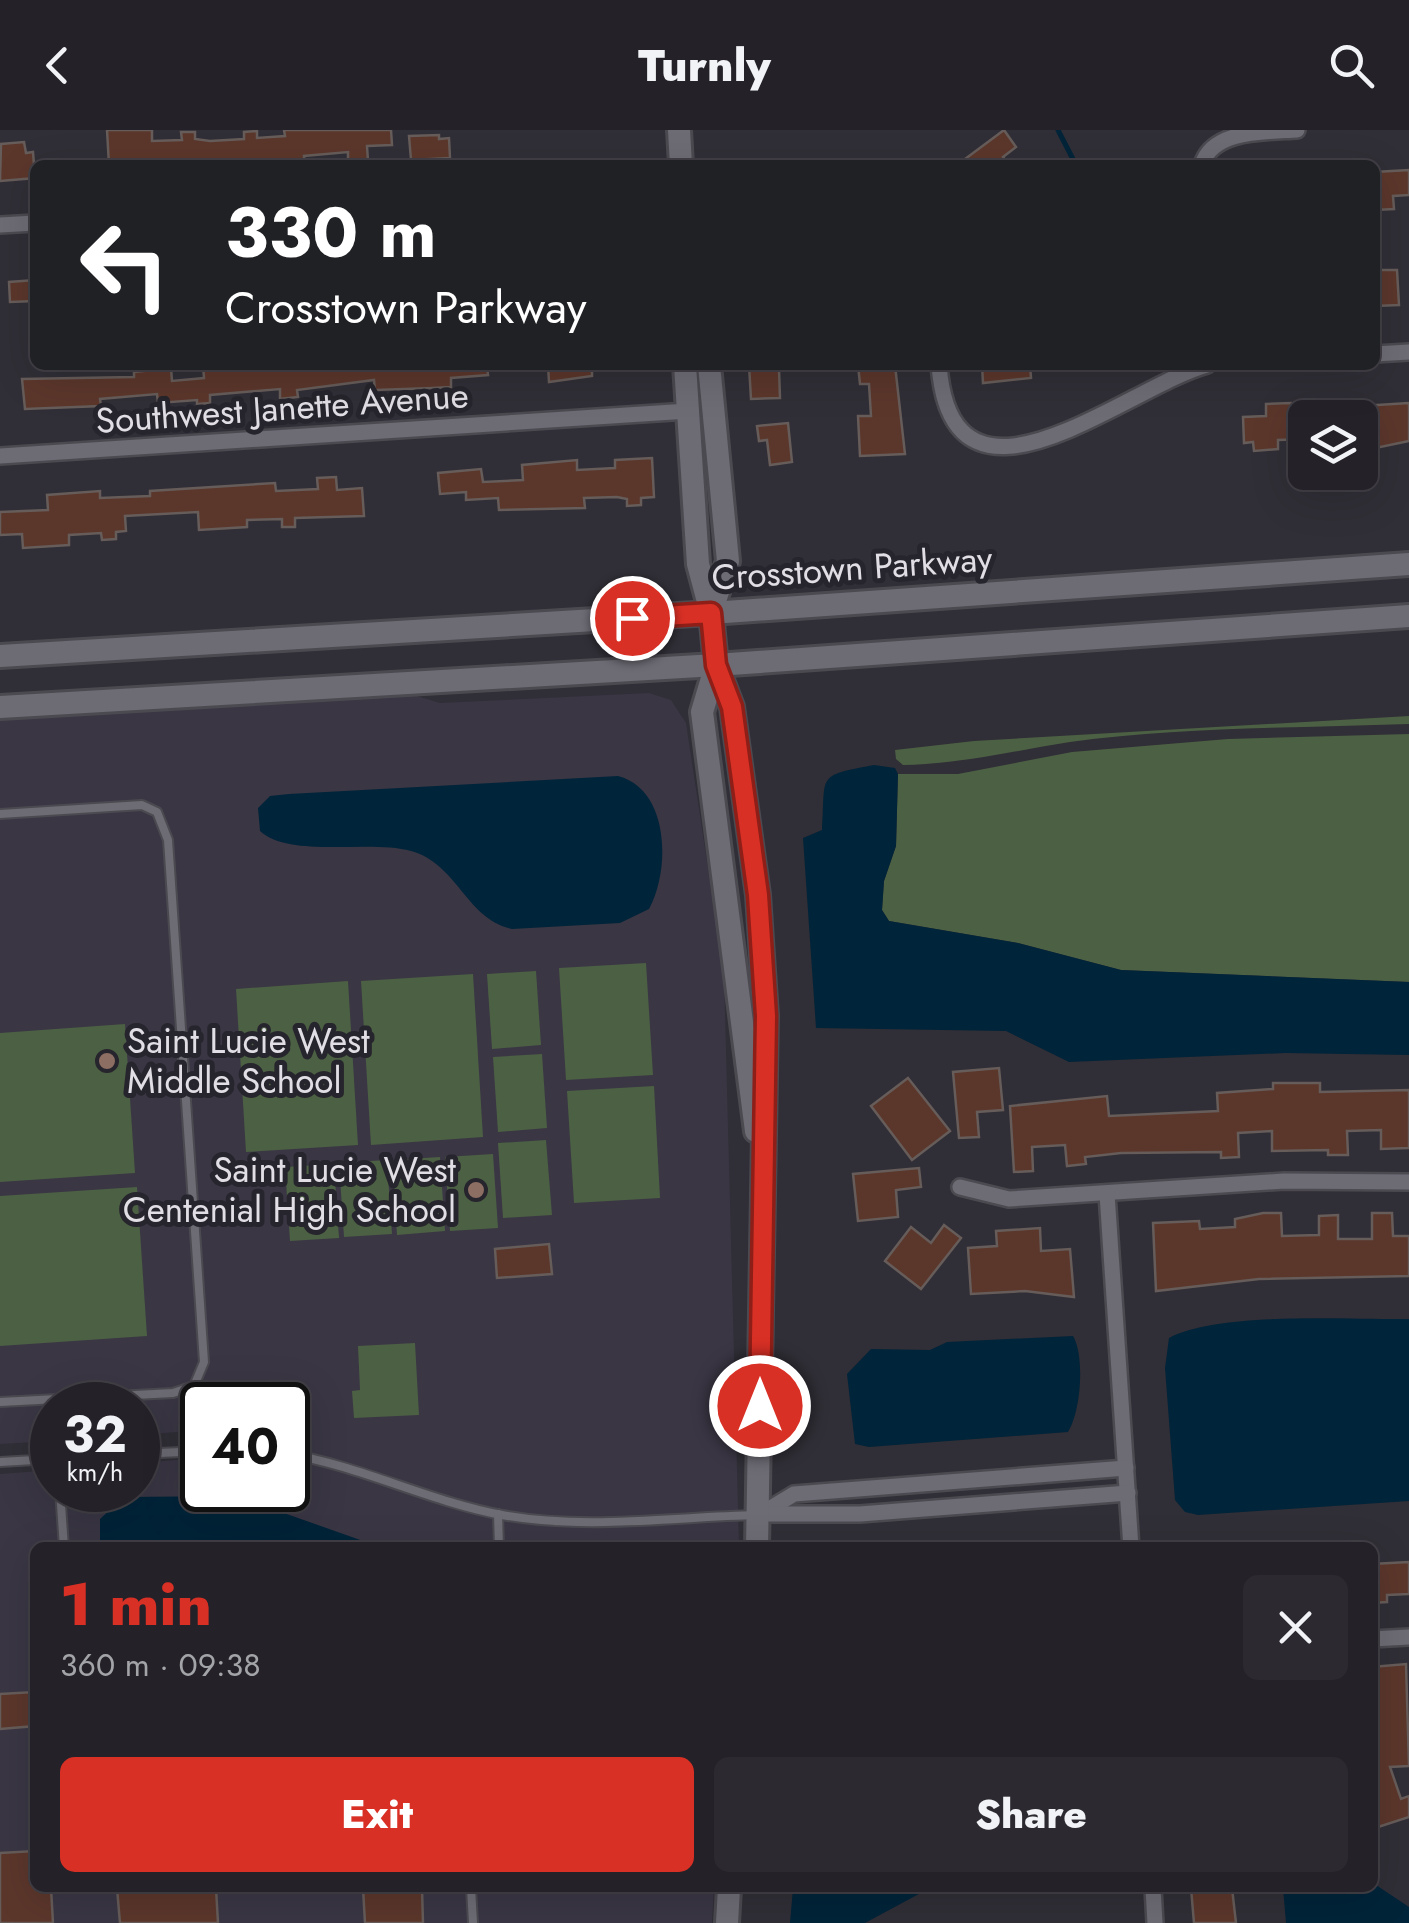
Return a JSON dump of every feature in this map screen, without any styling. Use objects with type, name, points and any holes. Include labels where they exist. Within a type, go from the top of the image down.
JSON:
[{"type":"main road","points":[[679,130],[681,160]]},
{"type":"main road","points":[[685,370],[698,564],[711,613],[716,665],[702,712],[740,986],[747,1084],[761,1154],[758,1542]]},
{"type":"main road","points":[[709,370],[728,561],[711,613]]},
{"type":"main road","name":"Crosstown Parkway","points":[[0,656],[711,613],[1409,564]]},
{"type":"main road","points":[[0,707],[716,665],[1409,616]]},
{"type":"main road","points":[[727,1923],[729,1892]]},
{"type":"street","points":[[1204,160],[1228,134],[1297,130]]},
{"type":"street","points":[[0,225],[30,223]]},
{"type":"street","points":[[1380,354],[1409,352]]},
{"type":"street","points":[[938,370],[948,415],[973,438],[1006,450],[1045,443],[1190,370]]},
{"type":"street","name":"Southwest Janette Avenue","points":[[0,456],[688,411]]},
{"type":"street","points":[[960,1187],[1009,1199],[1284,1181],[1409,1182]]},
{"type":"street","points":[[1107,1194],[1131,1542]]},
{"type":"street","points":[[760,1514],[794,1494],[1126,1468]]},
{"type":"street","points":[[760,1514],[860,1514],[1128,1493]]},
{"type":"street","points":[[1378,1639],[1409,1637]]},
{"type":"street","points":[[1153,1892],[1155,1923]]},
{"type":"lane","points":[[0,814],[142,804],[157,812],[168,840],[204,1362],[194,1386],[160,1394]]},
{"type":"lane","points":[[0,1402],[30,1402]]},
{"type":"lane","points":[[310,1458],[335,1462],[498,1514],[551,1523],[760,1514]]},
{"type":"lane","points":[[0,1462],[30,1460]]},
{"type":"lane","points":[[62,1512],[64,1542]]},
{"type":"lane","points":[[498,1514],[499,1542]]},
{"type":"lane","points":[[471,1892],[473,1923]]},
{"type":"shaded area","name":"Saint Lucie West Centenial High School","points":[[407,693],[440,703],[649,693],[671,700],[686,723],[724,974],[739,1542],[30,1542],[30,1892],[714,1892],[712,1923],[0,1923],[0,1474],[30,1472],[30,1512],[160,1512],[160,1461],[180,1460],[180,1512],[310,1512],[310,1382],[180,1382],[180,1432],[160,1433],[160,1382],[30,1382],[30,1442],[0,1444],[0,717]]},
{"type":"green space","points":[[1409,716],[1409,724],[1112,737],[924,764],[903,765],[896,759],[895,750],[974,741]]},
{"type":"green space","points":[[1409,734],[1409,982],[1121,970],[1018,943],[889,921],[882,910],[884,881],[896,846],[898,774],[958,774],[1072,752],[1228,739]]},
{"type":"green space","points":[[646,963],[653,1075],[566,1080],[559,968]]},
{"type":"green space","points":[[536,971],[541,1045],[492,1049],[487,974]]},
{"type":"green space","points":[[473,974],[483,1137],[371,1145],[361,981]]},
{"type":"green space","points":[[348,981],[358,1145],[246,1152],[236,989]]},
{"type":"green space","points":[[125,1024],[135,1173],[0,1182],[0,1033]]},
{"type":"green space","points":[[542,1054],[547,1128],[498,1132],[493,1057]]},
{"type":"green space","points":[[654,1086],[660,1198],[574,1203],[567,1091]]},
{"type":"green space","points":[[546,1140],[552,1215],[503,1218],[498,1143]]},
{"type":"green space","points":[[493,1154],[498,1228],[450,1231],[445,1157]]},
{"type":"green space","points":[[440,1157],[445,1231],[397,1235],[392,1160]]},
{"type":"green space","points":[[387,1160],[392,1234],[344,1237],[339,1163]]},
{"type":"green space","points":[[334,1164],[339,1238],[290,1241],[285,1167]]},
{"type":"green space","points":[[137,1187],[147,1336],[0,1346],[0,1196]]},
{"type":"green space","points":[[415,1343],[419,1415],[354,1418],[352,1391],[360,1390],[358,1346]]},
{"type":"water","points":[[874,765],[895,768],[898,774],[896,846],[884,881],[882,910],[889,921],[1018,943],[1121,970],[1409,982],[1409,1055],[1285,1053],[1069,1062],[1006,1031],[816,1028],[803,838],[822,830],[827,781],[842,772]]},
{"type":"water","points":[[618,776],[635,784],[647,797],[656,813],[662,853],[661,873],[649,909],[620,923],[512,929],[483,914],[440,867],[411,851],[291,844],[260,831],[258,808],[270,796]]},
{"type":"water","points":[[1409,1319],[1409,1501],[1198,1515],[1185,1512],[1175,1500],[1165,1368],[1169,1338],[1191,1329],[1251,1320]]},
{"type":"water","points":[[1073,1336],[1080,1384],[1068,1432],[869,1447],[855,1444],[847,1374],[871,1349],[930,1350],[947,1342]]},
{"type":"water","points":[[180,1496],[180,1512],[281,1512],[366,1542],[100,1542],[100,1519],[108,1512],[160,1512],[160,1497]]},
{"type":"water","points":[[1378,1886],[1409,1907],[1409,1923],[1286,1923],[1283,1892],[1378,1892]]},
{"type":"water","points":[[793,1892],[923,1892],[865,1923],[790,1923]]},
{"type":"building","points":[[107,130],[152,130],[152,141],[182,140],[181,132],[195,132],[195,139],[210,141],[244,139],[244,132],[257,131],[257,138],[285,136],[284,130],[391,130],[392,145],[367,146],[368,160],[348,160],[348,152],[304,156],[304,160],[109,160]]},
{"type":"building","points":[[1004,130],[1016,147],[1003,157],[1005,160],[964,160]]},
{"type":"building","points":[[439,135],[439,139],[449,138],[450,158],[411,160],[409,136]]},
{"type":"building","points":[[24,142],[26,153],[33,152],[30,178],[0,181],[1,144]]},
{"type":"building","points":[[1409,170],[1409,195],[1393,196],[1394,209],[1380,210],[1380,172]]},
{"type":"building","points":[[1380,270],[1397,270],[1399,305],[1380,306]]},
{"type":"building","points":[[30,280],[30,301],[10,302],[9,282]]},
{"type":"building","points":[[152,370],[171,370],[172,381],[204,378],[203,370],[488,370],[488,375],[451,378],[451,387],[375,390],[374,380],[297,390],[298,397],[280,399],[280,389],[210,395],[210,403],[158,403],[157,394],[100,399],[101,406],[25,409],[22,379],[134,377],[134,372]]},
{"type":"building","points":[[548,370],[592,370],[592,376],[549,382]]},
{"type":"building","points":[[749,370],[779,370],[780,398],[751,399]]},
{"type":"building","points":[[859,370],[896,370],[905,454],[860,456],[858,416],[871,416],[869,384],[860,384]]},
{"type":"building","points":[[982,370],[1030,370],[1031,378],[983,383]]},
{"type":"building","points":[[1288,403],[1288,440],[1278,440],[1278,449],[1254,451],[1253,442],[1244,443],[1243,417],[1266,416],[1266,404]]},
{"type":"building","points":[[1409,403],[1409,441],[1378,447],[1378,405]]},
{"type":"building","points":[[788,423],[792,462],[770,465],[767,440],[759,441],[757,426]]},
{"type":"building","points":[[652,458],[654,497],[641,498],[641,505],[627,506],[627,499],[617,497],[584,498],[585,508],[499,510],[498,498],[466,500],[466,492],[440,494],[438,473],[481,469],[483,482],[523,480],[522,465],[577,460],[577,470],[615,468],[615,460]]},
{"type":"building","points":[[336,477],[337,490],[362,488],[364,516],[295,518],[295,527],[282,527],[282,519],[247,520],[247,527],[199,530],[198,512],[125,516],[126,531],[116,532],[116,539],[102,540],[101,533],[69,535],[69,545],[23,548],[22,534],[0,535],[0,512],[48,510],[47,495],[100,491],[100,498],[150,496],[150,491],[275,483],[276,491],[318,489],[317,478]]},
{"type":"building","points":[[999,1068],[1003,1110],[977,1112],[979,1137],[959,1138],[953,1072]]},
{"type":"building","points":[[908,1078],[950,1131],[912,1160],[871,1106]]},
{"type":"building","points":[[1273,1083],[1320,1083],[1320,1092],[1409,1090],[1409,1148],[1381,1149],[1381,1130],[1347,1131],[1348,1155],[1328,1155],[1328,1150],[1272,1151],[1272,1131],[1238,1133],[1239,1157],[1221,1158],[1221,1152],[1121,1153],[1085,1157],[1086,1164],[1067,1166],[1065,1145],[1032,1147],[1033,1171],[1014,1172],[1010,1106],[1107,1096],[1109,1116],[1218,1111],[1217,1093],[1273,1089]]},
{"type":"building","points":[[919,1168],[921,1187],[896,1190],[898,1217],[858,1221],[853,1174]]},
{"type":"building","points":[[1281,1213],[1282,1236],[1319,1235],[1319,1216],[1338,1215],[1338,1239],[1372,1239],[1372,1213],[1392,1213],[1393,1236],[1409,1236],[1409,1276],[1259,1279],[1156,1291],[1153,1223],[1199,1221],[1200,1229],[1235,1227],[1235,1219]]},
{"type":"building","points":[[944,1225],[961,1238],[921,1289],[885,1261],[911,1227],[931,1243]]},
{"type":"building","points":[[1040,1228],[1041,1251],[1070,1249],[1074,1297],[1025,1291],[971,1294],[968,1248],[997,1246],[996,1231]]},
{"type":"building","points":[[549,1244],[552,1274],[497,1278],[495,1249]]},
{"type":"building","points":[[1409,1562],[1409,1594],[1387,1595],[1387,1602],[1378,1603],[1378,1564]]},
{"type":"building","points":[[1406,1664],[1409,1766],[1390,1767],[1401,1799],[1409,1796],[1409,1817],[1378,1827],[1378,1666]]},
{"type":"building","points":[[30,1692],[30,1726],[0,1729],[0,1694]]},
{"type":"building","points":[[30,1851],[30,1892],[51,1892],[53,1923],[0,1923],[0,1853]]},
{"type":"building","points":[[117,1892],[216,1892],[218,1923],[120,1923]]},
{"type":"building","points":[[363,1892],[422,1892],[423,1923],[365,1923]]},
{"type":"building","points":[[1191,1892],[1232,1892],[1236,1923],[1194,1923]]},
{"type":"waterway","points":[[1058,130],[1073,160]]},
{"type":"place","name":"Saint Lucie West Middle School","points":[[107,1061]]},
{"type":"place","name":"Saint Lucie West Centenial High School","points":[[476,1190]]},
{"type":"route","points":[[632,618],[711,613],[716,665],[732,707],[758,895],[766,1016],[768,1084],[761,1154],[760,1406]]}]
